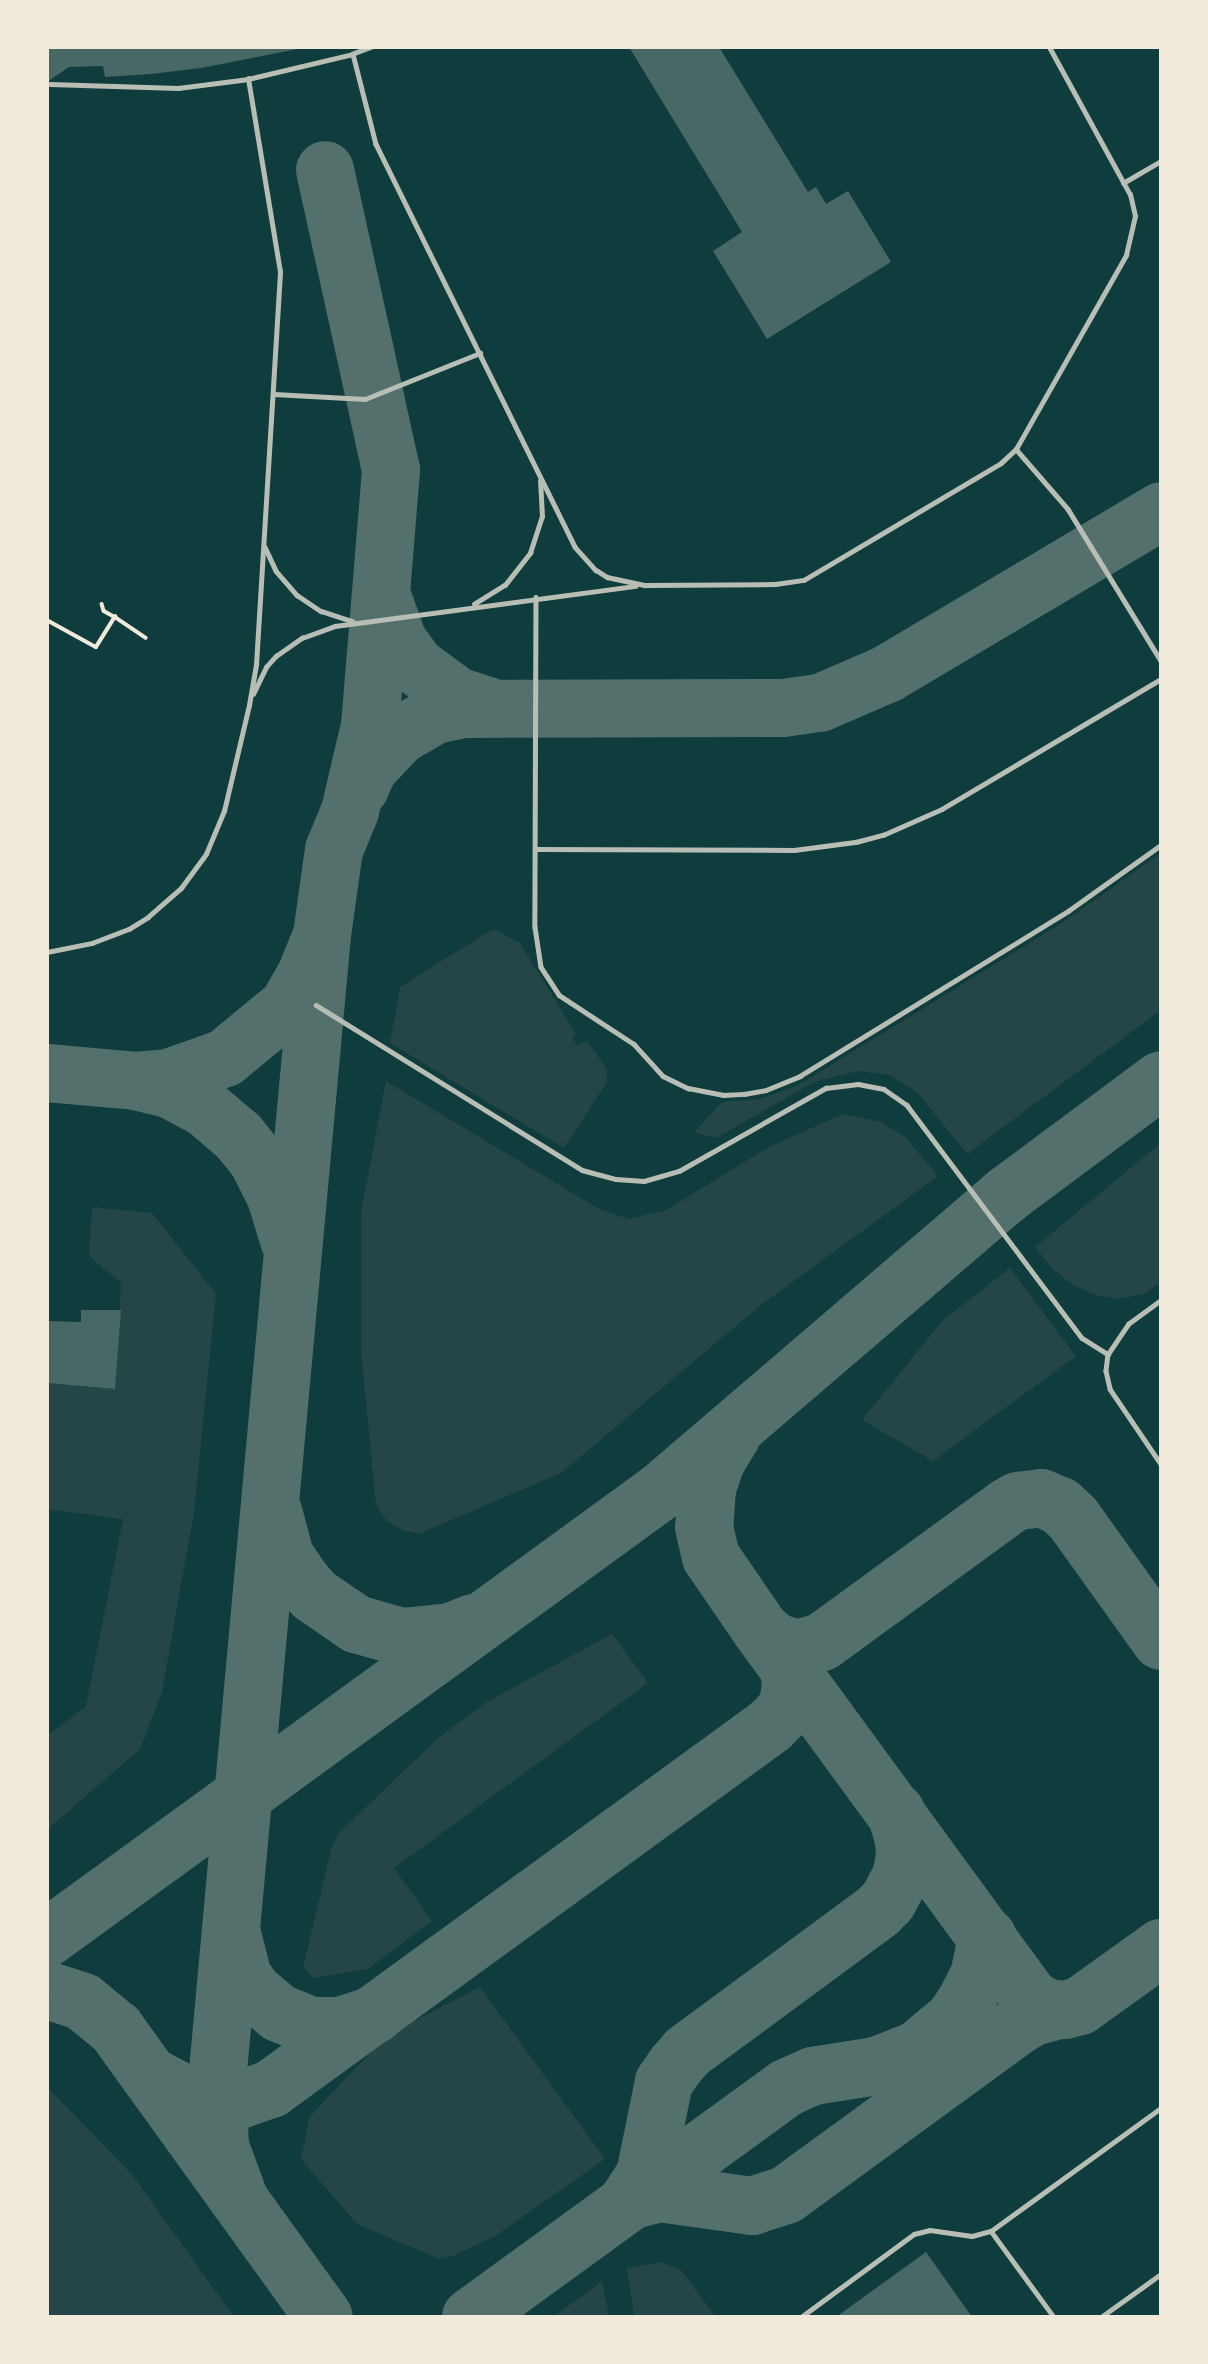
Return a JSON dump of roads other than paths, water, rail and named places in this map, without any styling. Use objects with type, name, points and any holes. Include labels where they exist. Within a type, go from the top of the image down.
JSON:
[{"type":"lane","points":[[50,84],[178,88],[248,79],[372,47]]},
{"type":"lane","points":[[249,705],[266,667],[288,647],[316,632],[356,622],[645,585],[775,584],[804,580],[1001,463],[1016,449],[1126,255],[1135,216],[1134,206],[1123,183],[1049,47]]},
{"type":"lane","points":[[353,54],[376,144],[538,473],[584,559],[607,577],[645,585]]},
{"type":"lane","points":[[47,952],[92,943],[120,933],[148,918],[181,888],[206,854],[224,811],[249,705],[256,665],[280,272],[248,79]]},
{"type":"lane","points":[[1123,183],[1161,161]]},
{"type":"lane","points":[[274,394],[365,399],[480,353]]},
{"type":"lane","points":[[1016,449],[1068,509],[1161,661]]},
{"type":"lane","points":[[462,608],[480,602],[505,585],[530,553],[542,517],[538,473]]},
{"type":"lane","points":[[263,535],[270,561],[297,595],[334,617],[356,622]]},
{"type":"lane","points":[[536,597],[536,942],[541,967],[551,986],[565,1000],[634,1044],[663,1076],[688,1088],[723,1095],[766,1090],[800,1076],[1059,918],[1161,845]]},
{"type":"lane","points":[[535,849],[794,850],[856,842],[894,830],[942,809],[1161,679]]},
{"type":"lane","points":[[316,1005],[582,1170],[616,1179],[644,1181],[679,1171],[826,1088],[858,1084],[884,1089],[908,1105],[1082,1338],[1108,1354]]},
{"type":"lane","points":[[1161,1300],[1128,1324],[1108,1354],[1106,1371],[1110,1389],[1161,1464]]},
{"type":"lane","points":[[801,2317],[914,2234],[930,2231],[972,2236],[991,2231],[1161,2108]]},
{"type":"lane","points":[[991,2231],[1054,2317]]},
{"type":"lane","points":[[1101,2317],[1161,2274]]}]
